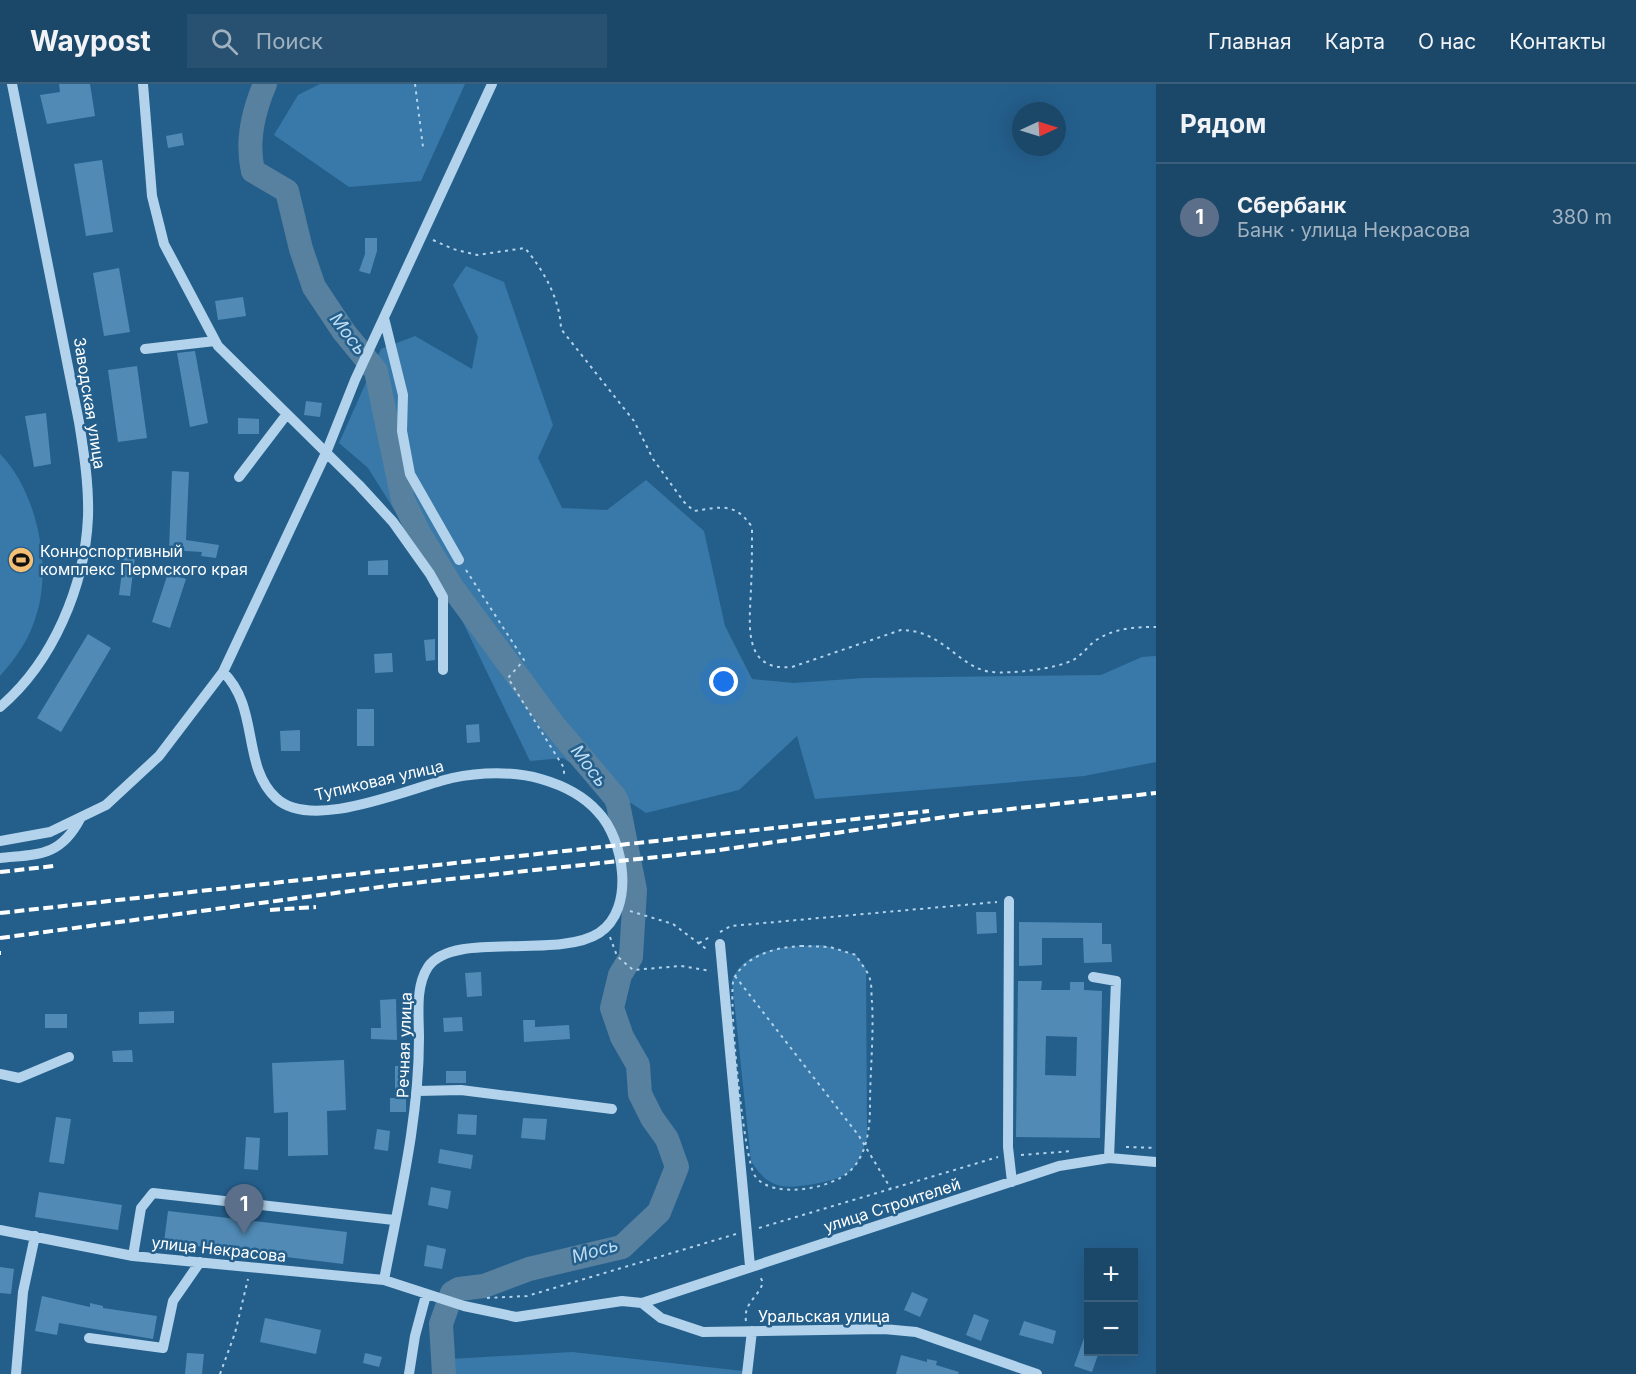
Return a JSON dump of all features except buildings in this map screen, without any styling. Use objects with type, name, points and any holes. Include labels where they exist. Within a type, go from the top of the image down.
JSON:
[{"type":"street","name":"Заводская улица","points":[[0,707],[14,695],[35,667],[63,619],[82,562],[88,516],[87,472],[79,422],[12,84]]},
{"type":"street","points":[[143,84],[153,196],[164,244],[215,341],[393,522],[430,573],[442,597],[443,670]]},
{"type":"street","points":[[0,841],[50,832],[106,805],[159,756],[224,672],[326,453],[356,380],[492,84]]},
{"type":"street","points":[[384,318],[403,395],[402,431],[410,474],[459,560]]},
{"type":"street","points":[[145,349],[215,341]]},
{"type":"street","points":[[239,477],[287,414]]},
{"type":"street","name":"Тупиковая улица","points":[[224,672],[234,682],[244,702],[261,777],[278,800],[293,808],[314,811],[343,807],[453,778],[487,773],[524,775],[565,788],[597,810],[612,831],[618,855],[622,889],[617,910],[606,927]]},
{"type":"street","points":[[0,858],[50,851],[66,841],[80,819]]},
{"type":"street","points":[[1009,901],[1009,1156],[1012,1182]]},
{"type":"street","name":"Речная улица","points":[[384,1280],[415,1122],[418,1091],[419,997],[424,975],[434,960],[462,949],[574,942],[598,934],[606,927]]},
{"type":"street","points":[[720,944],[750,1266]]},
{"type":"street","points":[[1093,977],[1116,981],[1109,1153]]},
{"type":"street","points":[[0,1074],[19,1078],[69,1057]]},
{"type":"street","points":[[418,1091],[461,1090],[612,1109]]},
{"type":"street","name":"улица Строителей","points":[[642,1303],[1059,1166],[1109,1153],[1156,1162]]},
{"type":"street","points":[[133,1256],[141,1208],[153,1193],[394,1220]]},
{"type":"street","name":"улица Некрасова","points":[[0,1230],[133,1256],[384,1280],[464,1306],[516,1317],[622,1301],[642,1303]]},
{"type":"street","points":[[16,1374],[23,1292],[35,1236]]},
{"type":"street","points":[[89,1338],[163,1348],[173,1301],[200,1262]]},
{"type":"street","points":[[409,1374],[415,1336],[431,1296]]},
{"type":"street","name":"Уральская улица","points":[[642,1303],[661,1318],[682,1328],[703,1332],[884,1329],[916,1332],[1007,1369],[1037,1374]]},
{"type":"street","points":[[747,1374],[752,1331]]},
{"type":"path","points":[[415,84],[423,147]]},
{"type":"path","points":[[422,234],[453,249],[477,255],[525,248],[542,268],[561,314],[561,329],[634,422],[653,459],[684,502],[694,511],[724,507],[742,513],[752,527],[750,638],[758,656],[767,665],[778,668],[792,667],[901,630],[918,630],[977,667],[990,672],[1038,669],[1073,660],[1098,639],[1123,628],[1156,627]]},
{"type":"path","points":[[459,560],[524,660],[508,678],[564,768],[565,788]]},
{"type":"path","points":[[699,943],[731,926],[1009,901]]},
{"type":"path","points":[[631,912],[673,924],[699,943],[722,967],[736,976],[864,1145],[891,1189]]},
{"type":"path","points":[[606,927],[617,956],[633,970],[681,966],[722,967]]},
{"type":"path","points":[[779,947],[830,947],[856,956],[870,979],[873,1019],[870,1128],[864,1145],[860,1158],[850,1172],[831,1181],[794,1191],[771,1189],[754,1176],[745,1141],[735,1044],[732,981],[748,963],[779,947]]},
{"type":"path","points":[[1109,1153],[1140,1146],[1156,1148]]},
{"type":"path","points":[[486,1298],[527,1296],[997,1157],[1076,1150]]},
{"type":"path","points":[[750,1266],[763,1282],[760,1292],[752,1299],[744,1313],[746,1323],[752,1331]]},
{"type":"path","points":[[220,1374],[236,1333],[251,1267]]},
{"type":"shaded area","points":[[320,84],[465,84],[421,181],[349,187],[274,135],[298,95]]},
{"type":"shaded area","points":[[466,266],[504,282],[553,425],[538,458],[562,508],[607,510],[646,480],[704,531],[725,626],[752,679],[794,683],[864,678],[1101,675],[1142,657],[1156,656],[1156,762],[1084,776],[815,799],[797,736],[739,790],[646,813],[563,758],[530,761],[456,608],[368,468],[339,443],[381,349],[415,336],[472,369],[478,337],[453,285]]},
{"type":"shaded area","name":"Конноспортивный комплекс Пермского края","points":[[0,454],[13,469],[31,507],[38,529],[43,573],[41,594],[31,631],[0,676]]},
{"type":"shaded area","points":[[823,945],[856,955],[866,969],[867,1139],[853,1169],[839,1178],[808,1185],[780,1186],[765,1178],[751,1161],[732,981],[738,969],[758,954],[798,946]]},
{"type":"shaded area","points":[[572,1352],[743,1371],[743,1374],[453,1374],[451,1359]]},
{"type":"waterway","name":"Мось","points":[[265,84],[252,127],[250,149],[253,171],[287,191],[301,249],[314,287],[344,332],[376,371],[403,500],[419,533],[452,587],[553,724],[615,797],[618,804],[635,890],[631,957],[620,975],[612,1008],[622,1037],[638,1065],[640,1094],[652,1118],[667,1139],[677,1167],[659,1212],[622,1247],[529,1269],[484,1286],[459,1289],[452,1293],[441,1324],[444,1374]]},
{"type":"railway","points":[[0,938],[395,885],[713,851],[965,814],[1156,793]]},
{"type":"railway","points":[[0,913],[929,811]]},
{"type":"railway","points":[[0,872],[54,866]]},
{"type":"railway","points":[[270,910],[316,907]]},
{"type":"place","name":"Конноспортивный комплекс Пермского края","points":[[21,560]]},
{"type":"place","name":"Сбербанк","points":[[244,1234]]}]
